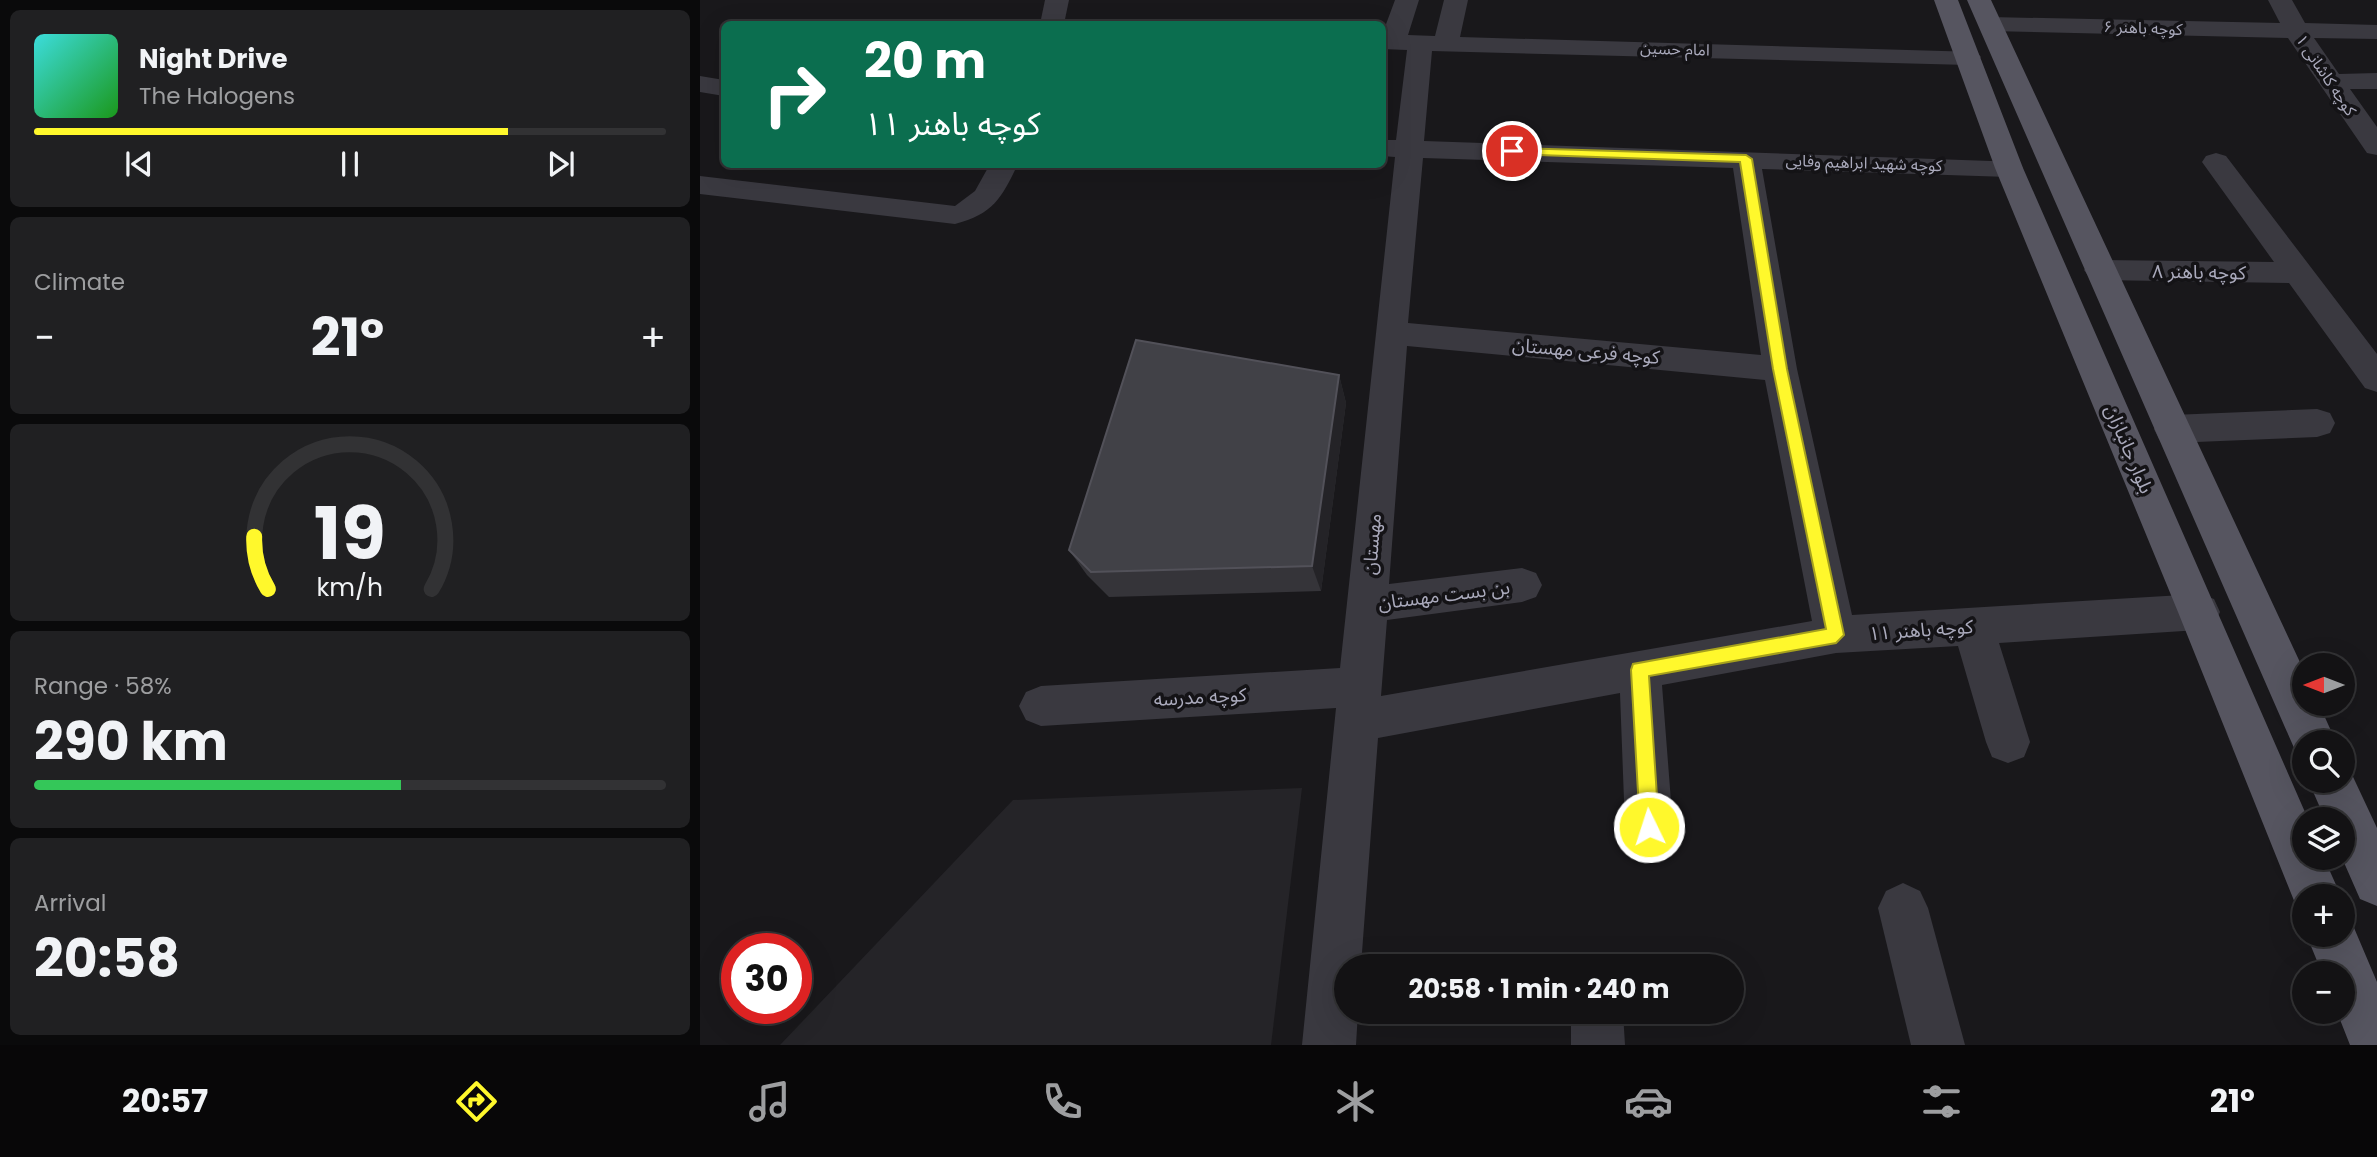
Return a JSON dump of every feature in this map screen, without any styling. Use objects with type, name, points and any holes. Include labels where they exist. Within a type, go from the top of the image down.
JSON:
[{"type":"main road","name":"بلوار جانبازان","points":[[1946,0],[2009,168],[2199,612],[2311,884]]},
{"type":"main road","points":[[1984,12],[2309,730]]},
{"type":"main road","points":[[2337,793],[2377,882]]},
{"type":"main road","points":[[2336,947],[2374,1045]]},
{"type":"street","points":[[1053,21],[1058,0]]},
{"type":"street","points":[[1407,0],[1411,43]]},
{"type":"street","points":[[1411,43],[1456,0]]},
{"type":"street","name":"کوچه کاشانی ۱","points":[[2280,0],[2297,32],[2375,144]]},
{"type":"street","name":"کوچه باهنر ۶","points":[[1984,12],[2297,32],[2377,32]]},
{"type":"street","name":"امام حسین","points":[[1411,43],[1968,57]]},
{"type":"street","name":"مهستان","points":[[1329,1045],[1391,332],[1395,148],[1411,43]]},
{"type":"street","points":[[2330,82],[2377,81]]},
{"type":"street","points":[[700,84],[721,88]]},
{"type":"street","name":"کوچه شهید ابراهیم وفایی","points":[[1395,148],[2009,168]]},
{"type":"street","points":[[1746,159],[1780,369],[1836,635]]},
{"type":"street","points":[[2216,162],[2372,367]]},
{"type":"street","points":[[700,185],[954,215],[976,208],[985,199],[1002,168]]},
{"type":"street","name":"کوچه باهنر ۸","points":[[2100,270],[2298,273]]},
{"type":"street","name":"کوچه فرعی مهستان","points":[[1391,332],[1780,369]]},
{"type":"street","points":[[2172,429],[2317,424]]},
{"type":"street","name":"بن بست مهستان","points":[[1367,605],[1522,585]]},
{"type":"street","name":"کوچه باهنر ۱۱","points":[[1358,704],[1640,670],[1836,635],[2199,612]]},
{"type":"street","points":[[1973,626],[2008,742]]},
{"type":"street","points":[[1640,670],[1649,827]]},
{"type":"street","name":"کوچه مدرسه","points":[[1041,706],[1358,704]]},
{"type":"street","points":[[1903,908],[1938,1045]]},
{"type":"street","points":[[1597,1024],[1598,1045]]},
{"type":"shaded area","points":[[1302,788],[1271,1045],[780,1045],[800,1024],[812,1024],[812,1011],[1013,800]]},
{"type":"building","points":[[1136,340],[1339,375],[1312,566],[1091,572],[1069,550]]},
{"type":"route","points":[[1512,151],[1746,159],[1780,369],[1836,635],[1640,670],[1649,827]]}]
